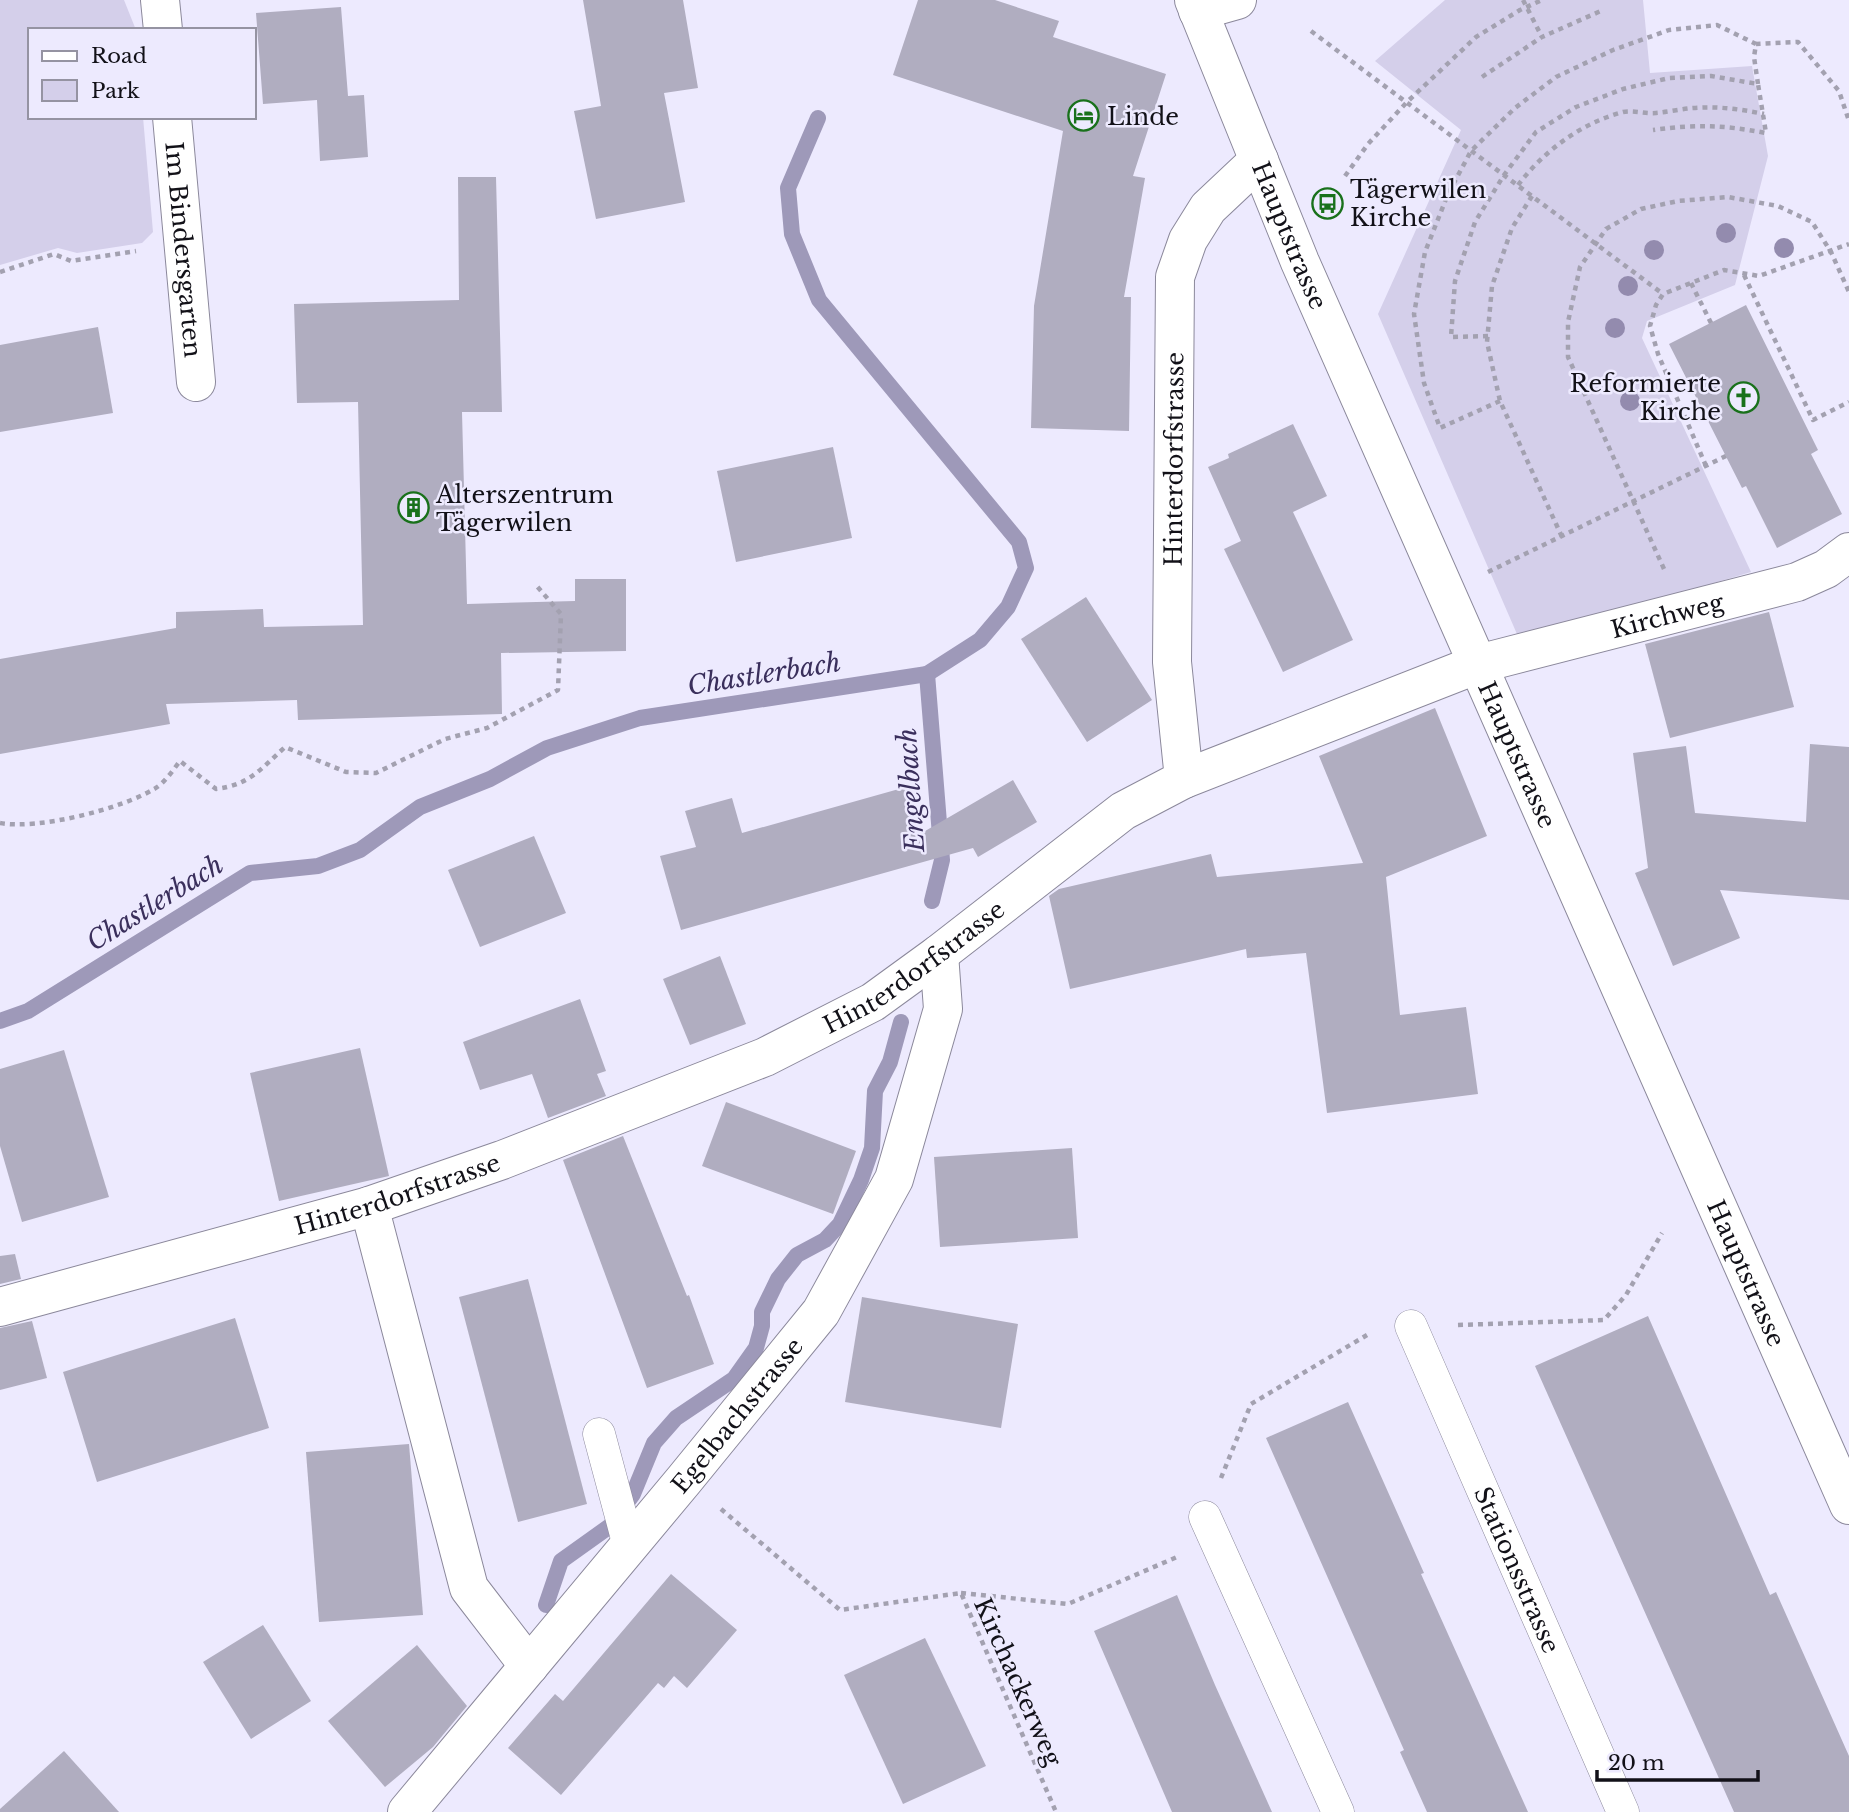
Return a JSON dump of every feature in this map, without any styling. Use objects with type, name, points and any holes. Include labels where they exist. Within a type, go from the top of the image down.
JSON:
[{"type":"street","points":[[160,0],[163,28]]},
{"type":"street","points":[[1196,6],[1237,0]]},
{"type":"street","name":"Hauptstrasse","points":[[1196,6],[1300,262],[1849,1505]]},
{"type":"street","name":"Im Bindersgarten","points":[[172,119],[196,382]]},
{"type":"street","name":"Hinterdorfstrasse","points":[[0,1307],[369,1206],[502,1160],[765,1057],[873,1002],[1123,811],[1184,779],[1172,662],[1175,277],[1188,240],[1208,208],[1259,160]]},
{"type":"street","name":"Kirchweg","points":[[1184,779],[1478,664],[1797,582],[1826,569],[1849,552]]},
{"type":"street","name":"Egelbachstrasse","points":[[407,1812],[529,1666],[627,1537],[684,1480],[821,1312],[894,1179],[943,1009],[939,954]]},
{"type":"street","points":[[369,1206],[469,1588],[529,1666]]},
{"type":"lane","name":"Stationsstrasse","points":[[1411,1326],[1623,1812]]},
{"type":"lane","points":[[599,1434],[627,1537]]},
{"type":"lane","points":[[1205,1517],[1338,1812]]},
{"type":"path","points":[[1523,0],[1542,37]]},
{"type":"path","points":[[1345,176],[1368,144],[1407,102],[1476,37],[1542,0]]},
{"type":"path","points":[[1482,78],[1542,37],[1603,10]]},
{"type":"path","points":[[1500,401],[1440,428],[1424,383],[1414,314],[1425,253],[1448,194],[1471,151],[1515,108],[1556,77],[1613,50],[1669,30],[1717,25],[1756,44],[1798,42],[1839,92],[1849,121]]},
{"type":"path","points":[[1311,32],[1663,294]]},
{"type":"path","points":[[1653,130],[1684,125],[1724,125],[1766,132],[1754,57],[1756,44]]},
{"type":"path","points":[[1488,336],[1451,337],[1455,281],[1475,222],[1504,175],[1536,132],[1576,107],[1623,89],[1669,78],[1711,76],[1758,84]]},
{"type":"path","points":[[1518,185],[1544,155],[1571,135],[1596,121],[1626,111],[1653,114],[1694,108],[1729,107],[1763,114]]},
{"type":"path","points":[[1532,196],[1512,228],[1492,286],[1488,336],[1500,401],[1562,537]]},
{"type":"path","points":[[1665,571],[1568,357],[1567,322],[1580,267],[1606,229],[1641,209],[1678,201],[1728,197],[1778,206],[1812,222],[1831,252],[1849,292]]},
{"type":"path","points":[[0,272],[54,254],[71,261],[140,250],[184,237]]},
{"type":"path","points":[[1706,466],[1658,354],[1650,326],[1656,305],[1663,294],[1724,270],[1759,276],[1849,244]]},
{"type":"path","points":[[1743,274],[1813,420],[1849,402]]},
{"type":"path","points":[[1691,283],[1711,323]]},
{"type":"path","points":[[1486,573],[1726,456]]},
{"type":"path","points":[[0,823],[44,824],[109,808],[156,789],[180,761],[216,789],[233,787],[250,780],[285,747],[346,772],[376,774],[445,739],[486,727],[558,690],[561,614],[535,584]]},
{"type":"path","points":[[961,1594],[1068,1604],[1186,1553],[1205,1517],[1251,1404],[1379,1329],[1604,1321],[1626,1295],[1662,1233]]},
{"type":"path","name":"Kirchackerweg","points":[[684,1480],[840,1610],[961,1594],[1056,1812]]},
{"type":"green space","points":[[0,0],[124,0],[135,28],[28,28],[28,119],[143,119],[153,232],[142,243],[77,253],[58,248],[0,265]]},
{"type":"green space","points":[[1445,0],[1643,0],[1650,73],[1752,66],[1768,156],[1735,285],[1647,321],[1642,338],[1751,572],[1520,641],[1378,314],[1461,130],[1375,61]]},
{"type":"building","points":[[583,0],[683,0],[698,88],[664,93],[685,202],[596,219],[574,111],[601,106]]},
{"type":"building","points":[[918,0],[995,0],[1059,21],[1053,37],[1166,74],[1133,176],[1145,178],[1124,297],[1131,297],[1129,431],[1031,428],[1034,306],[1063,131],[893,75]]},
{"type":"building","points":[[341,7],[348,96],[364,95],[368,157],[320,161],[317,100],[263,104],[256,13]]},
{"type":"building","name":"Alterszentrum Tägerwilen","points":[[458,177],[496,177],[502,412],[462,412],[467,604],[575,601],[575,579],[626,579],[626,651],[501,653],[502,714],[298,720],[297,700],[166,704],[170,724],[0,754],[0,659],[176,628],[176,612],[263,609],[264,627],[363,625],[358,402],[297,403],[294,304],[459,300]]},
{"type":"building","name":"Reformierte Kirche","points":[[1746,305],[1818,450],[1811,454],[1842,514],[1777,548],[1746,486],[1742,488],[1669,344]]},
{"type":"building","points":[[98,327],[113,413],[0,432],[0,345]]},
{"type":"building","points":[[1293,424],[1327,496],[1293,512],[1353,640],[1283,672],[1224,549],[1241,541],[1208,467],[1229,458],[1228,454]]},
{"type":"building","points":[[833,447],[852,538],[736,562],[717,471]]},
{"type":"building","points":[[1086,597],[1152,700],[1087,742],[1021,639]]},
{"type":"building","points":[[1769,612],[1794,707],[1670,738],[1645,644]]},
{"type":"building","points":[[1435,708],[1487,836],[1386,877],[1400,1015],[1466,1007],[1478,1094],[1327,1113],[1306,953],[1247,958],[1246,949],[1070,989],[1049,896],[1059,889],[1211,854],[1217,877],[1363,863],[1319,756]]},
{"type":"building","points":[[1810,744],[1849,747],[1849,900],[1720,890],[1740,938],[1673,966],[1635,873],[1648,868],[1633,753],[1686,746],[1695,813],[1806,822]]},
{"type":"building","points":[[1013,780],[1037,822],[978,857],[973,848],[681,930],[660,856],[696,847],[685,811],[732,798],[742,833],[906,787],[920,834]]},
{"type":"building","points":[[534,836],[566,913],[480,947],[448,870]]},
{"type":"building","points":[[720,956],[746,1024],[690,1045],[663,979]]},
{"type":"building","points":[[580,999],[606,1071],[597,1074],[606,1096],[548,1118],[532,1074],[480,1090],[463,1042]]},
{"type":"building","points":[[360,1048],[389,1176],[279,1201],[250,1073]]},
{"type":"building","points":[[64,1050],[109,1197],[22,1222],[0,1146],[0,1069]]},
{"type":"building","points":[[726,1102],[856,1151],[833,1214],[702,1166]]},
{"type":"building","points":[[623,1136],[687,1296],[689,1295],[714,1364],[647,1388],[563,1160]]},
{"type":"building","points":[[1072,1148],[1078,1238],[940,1247],[934,1157]]},
{"type":"building","points":[[15,1254],[21,1279],[0,1284],[0,1256]]},
{"type":"building","points":[[528,1279],[587,1504],[518,1522],[459,1297]]},
{"type":"building","points":[[862,1297],[1018,1324],[1001,1428],[845,1402]]},
{"type":"building","points":[[1648,1316],[1770,1595],[1776,1592],[1849,1756],[1849,1812],[1734,1812],[1535,1366]]},
{"type":"building","points":[[235,1318],[269,1428],[97,1482],[63,1372]]},
{"type":"building","points":[[32,1321],[47,1378],[0,1390],[0,1328]]},
{"type":"building","points":[[1348,1402],[1424,1573],[1421,1574],[1528,1812],[1427,1812],[1400,1752],[1404,1750],[1266,1438]]},
{"type":"building","points":[[409,1444],[423,1615],[319,1622],[306,1452]]},
{"type":"building","points":[[671,1574],[737,1630],[687,1688],[674,1676],[664,1688],[658,1683],[561,1795],[508,1748],[555,1694],[563,1701]]},
{"type":"building","points":[[1177,1595],[1272,1812],[1172,1812],[1094,1631]]},
{"type":"building","points":[[263,1625],[311,1701],[251,1739],[203,1662]]},
{"type":"building","points":[[925,1638],[986,1766],[903,1804],[844,1675]]},
{"type":"building","points":[[417,1645],[467,1706],[433,1747],[385,1787],[328,1721]]},
{"type":"building","points":[[64,1751],[119,1812],[0,1812],[0,1809]]},
{"type":"waterway","name":"Chastlerbach","points":[[0,1021],[28,1011],[250,873],[318,866],[360,850],[420,807],[490,779],[547,748],[640,718],[927,674],[980,640],[1008,607],[1026,568],[1019,542],[819,300],[792,234],[788,188],[818,118]]},
{"type":"waterway","name":"Engelbach","points":[[927,674],[942,860],[932,901]]},
{"type":"waterway","name":"Engelbach","points":[[546,1605],[561,1561],[610,1526],[633,1494],[654,1443],[676,1418],[734,1379],[756,1348],[762,1326],[762,1312],[778,1279],[797,1255],[825,1240],[840,1224],[861,1180],[872,1148],[875,1091],[890,1062],[901,1022]]},
{"type":"place","name":"Linde","points":[[1084,116]]},
{"type":"place","name":"Tägerwilen Kirche","points":[[1327,203]]},
{"type":"place","name":"Reformierte Kirche","points":[[1744,397]]},
{"type":"place","name":"Alterszentrum Tägerwilen","points":[[413,508]]}]
